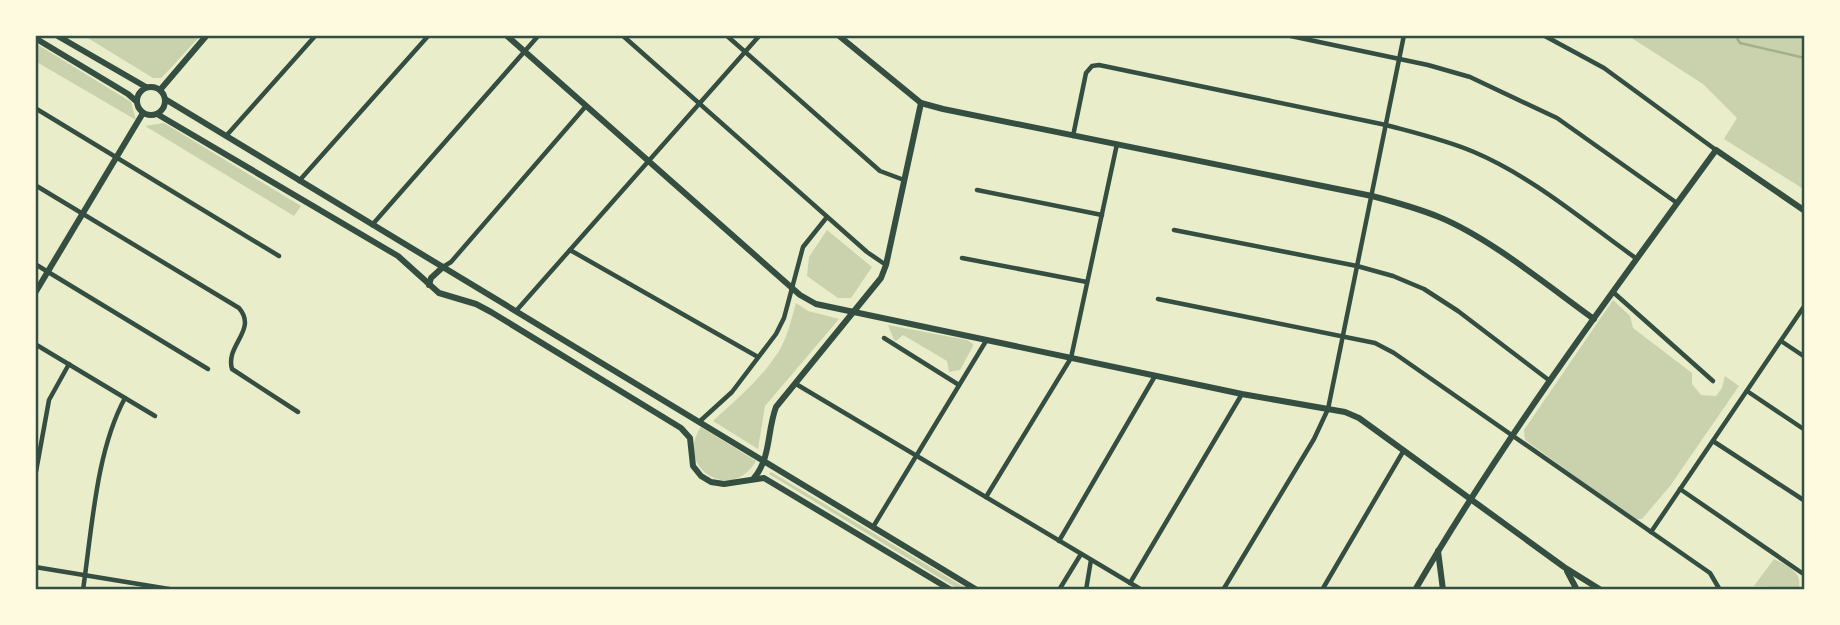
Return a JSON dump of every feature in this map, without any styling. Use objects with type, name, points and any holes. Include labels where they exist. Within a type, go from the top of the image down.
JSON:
[{"type":"street","points":[[56,35],[146,87],[160,90],[165,99],[226,137],[977,590]]},
{"type":"street","points":[[160,90],[207,35]]},
{"type":"street","points":[[226,137],[316,35]]},
{"type":"street","points":[[299,181],[429,35]]},
{"type":"street","points":[[506,35],[792,288],[816,304],[1242,394],[1328,409],[1359,418],[1564,567],[1601,590]]},
{"type":"street","points":[[372,225],[539,35]]},
{"type":"street","points":[[622,35],[867,252],[886,265]]},
{"type":"street","points":[[726,35],[880,171],[904,180]]},
{"type":"street","points":[[516,311],[760,35]]},
{"type":"street","points":[[838,35],[921,103],[1405,204],[1442,218],[1482,240],[1594,318]]},
{"type":"street","points":[[1286,35],[1470,77],[1557,118],[1677,203]]},
{"type":"street","points":[[1223,590],[1314,439],[1328,409],[1404,35]]},
{"type":"street","points":[[1543,35],[1604,68],[1805,211]]},
{"type":"street","points":[[35,38],[128,94],[143,113]]},
{"type":"street","points":[[1073,136],[1086,73],[1092,66],[1099,65],[1386,125],[1475,152],[1523,179],[1637,259]]},
{"type":"street","points":[[136,102],[146,87]]},
{"type":"street","points":[[157,114],[165,105],[165,99]]},
{"type":"street","points":[[754,478],[764,462],[776,407],[881,278],[921,103]]},
{"type":"street","points":[[429,285],[431,278],[451,262],[586,106]]},
{"type":"street","points":[[35,108],[279,256]]},
{"type":"street","points":[[143,113],[157,114],[398,256],[439,293],[476,304],[491,312],[681,428],[690,438]]},
{"type":"street","points":[[35,293],[143,113]]},
{"type":"street","points":[[986,498],[1071,358],[1116,145]]},
{"type":"street","points":[[1415,590],[1469,498],[1511,435],[1716,150]]},
{"type":"street","points":[[35,186],[239,308],[245,314],[247,323],[232,352],[232,369],[298,412]]},
{"type":"street","points":[[976,190],[1102,215]]},
{"type":"street","points":[[827,216],[803,247],[780,326],[732,392],[699,422],[690,438],[693,466],[701,476],[711,482],[738,483],[764,478],[951,590]]},
{"type":"street","points":[[1174,230],[1357,266],[1393,276],[1424,289],[1458,311],[1550,381]]},
{"type":"street","points":[[570,250],[758,357]]},
{"type":"street","points":[[962,258],[1087,282]]},
{"type":"street","points":[[35,264],[208,369]]},
{"type":"street","points":[[1613,292],[1713,381]]},
{"type":"street","points":[[1158,299],[1375,343],[1394,353],[1710,573],[1720,590]]},
{"type":"street","points":[[1651,532],[1805,305]]},
{"type":"street","points":[[884,338],[959,385]]},
{"type":"street","points":[[873,527],[986,341]]},
{"type":"street","points":[[1781,341],[1805,357]]},
{"type":"street","points":[[35,344],[155,416]]},
{"type":"street","points":[[35,477],[49,400],[69,364]]},
{"type":"street","points":[[1059,541],[1155,376]]},
{"type":"street","points":[[796,384],[1142,590]]},
{"type":"street","points":[[1747,391],[1805,430]]},
{"type":"street","points":[[1130,583],[1242,394]]},
{"type":"street","points":[[83,590],[106,441],[125,398]]},
{"type":"street","points":[[1713,441],[1805,501]]},
{"type":"street","points":[[1322,590],[1404,450]]},
{"type":"street","points":[[1679,489],[1805,575]]},
{"type":"street","points":[[1438,551],[1443,590]]},
{"type":"street","points":[[1059,590],[1081,554]]},
{"type":"street","points":[[1086,590],[1091,560]]},
{"type":"street","points":[[1564,567],[1577,590]]},
{"type":"street","points":[[35,568],[175,590]]},
{"type":"green space","points":[[83,35],[201,35],[161,78],[153,78]]},
{"type":"green space","points":[[1627,35],[1805,35],[1805,190],[1724,139],[1737,118],[1703,84]]},
{"type":"green space","points":[[35,43],[131,102],[136,120],[35,61]]},
{"type":"green space","points":[[164,123],[301,206],[294,216],[145,126]]},
{"type":"green space","points":[[827,230],[872,267],[851,298],[838,298],[807,276],[809,257]]},
{"type":"green space","points":[[1613,300],[1630,316],[1633,328],[1692,373],[1692,384],[1701,395],[1716,396],[1722,388],[1725,376],[1739,386],[1670,486],[1642,519],[1634,519],[1525,440],[1524,430]]},
{"type":"green space","points":[[796,303],[808,311],[839,319],[765,406],[758,449],[713,421],[770,364],[786,336]]},
{"type":"green space","points":[[888,325],[967,340],[973,346],[960,370],[949,372],[947,361],[903,335],[894,340]]},
{"type":"green space","points":[[701,427],[756,461],[745,474],[733,479],[720,480],[709,475],[700,467],[694,455],[694,442]]},
{"type":"green space","points":[[771,472],[969,590],[960,590],[769,474]]},
{"type":"green space","points":[[1774,559],[1796,573],[1799,588],[1754,586]]},
{"type":"waterway","points":[[1735,35],[1740,43],[1805,58]]}]
